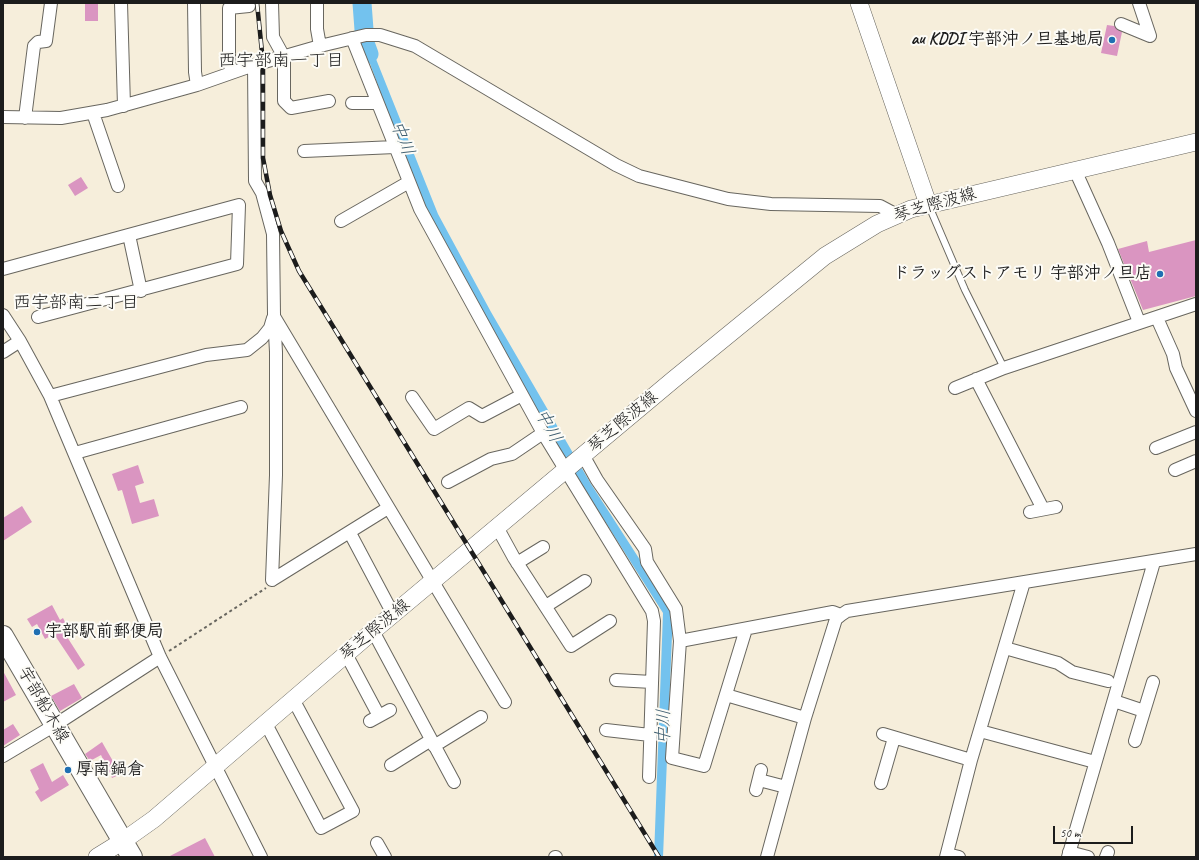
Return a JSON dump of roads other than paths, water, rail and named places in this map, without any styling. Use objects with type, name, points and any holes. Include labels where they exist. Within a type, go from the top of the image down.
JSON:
[{"type":"main road","points":[[858,3],[928,204]]},
{"type":"main road","name":"琴芝際波線","points":[[97,857],[128,849],[154,819],[265,722],[574,462],[825,256],[871,228],[897,215],[928,204],[1196,142]]},
{"type":"main road","name":"宇部船木線","points":[[3,636],[128,849]]},
{"type":"street","points":[[25,118],[34,46],[38,42],[46,41],[51,3]]},
{"type":"street","points":[[122,3],[124,106]]},
{"type":"street","points":[[194,3],[195,72],[197,85]]},
{"type":"street","points":[[232,72],[229,63],[229,8],[249,6],[248,3]]},
{"type":"street","points":[[272,3],[273,37],[284,57],[284,100],[291,108],[329,101]]},
{"type":"street","points":[[317,3],[317,30],[320,46]]},
{"type":"street","points":[[1121,24],[1150,36],[1139,3]]},
{"type":"street","points":[[3,117],[61,118],[93,113],[124,106],[197,85],[254,64],[320,46],[366,35],[380,35],[415,46],[616,165],[639,176],[728,199],[771,204],[880,206],[897,215]]},
{"type":"street","points":[[352,38],[395,148],[430,229],[543,433],[574,462],[597,480],[645,549],[647,562],[676,609],[680,641],[672,758],[704,766],[746,629]]},
{"type":"street","points":[[254,64],[255,181],[262,193],[273,234],[276,352],[276,475],[272,580],[350,533],[388,508]]},
{"type":"street","points":[[352,103],[377,102]]},
{"type":"street","points":[[93,113],[118,186]]},
{"type":"street","points":[[304,151],[395,148]]},
{"type":"street","points":[[1075,170],[1108,243],[1139,322]]},
{"type":"street","points":[[341,221],[409,182]]},
{"type":"street","points":[[3,269],[239,205],[237,264],[141,291],[38,317]]},
{"type":"street","points":[[129,235],[141,291]]},
{"type":"street","points":[[955,388],[1004,368],[1196,304]]},
{"type":"street","points":[[3,315],[20,341],[50,396],[160,657],[261,857]]},
{"type":"street","points":[[50,396],[206,354],[247,350],[262,338],[270,328],[274,315]]},
{"type":"street","points":[[274,315],[505,702]]},
{"type":"street","points":[[1157,318],[1174,354],[1176,368],[1196,411]]},
{"type":"street","points":[[3,352],[20,341]]},
{"type":"street","points":[[976,379],[1043,509]]},
{"type":"street","points":[[412,397],[434,429],[469,408],[482,416],[522,394]]},
{"type":"street","points":[[75,453],[241,407]]},
{"type":"street","points":[[1156,448],[1196,432]]},
{"type":"street","points":[[448,482],[491,459],[512,454],[543,433]]},
{"type":"street","points":[[1175,470],[1196,461]]},
{"type":"street","points":[[574,462],[652,611],[654,621],[649,777]]},
{"type":"street","points":[[1030,512],[1056,507]]},
{"type":"street","points":[[497,527],[517,563],[571,646],[610,621]]},
{"type":"street","points":[[350,533],[393,614]]},
{"type":"street","points":[[517,563],[543,547]]},
{"type":"street","points":[[767,857],[805,718],[836,619],[841,615],[847,611],[1196,554]]},
{"type":"street","points":[[1088,857],[1068,854],[1154,562]]},
{"type":"street","points":[[642,590],[657,580]]},
{"type":"street","points":[[546,606],[585,581]]},
{"type":"street","points":[[959,857],[946,855],[971,760],[1006,648],[1024,582]]},
{"type":"street","points":[[680,641],[833,612],[841,615]]},
{"type":"street","points":[[373,631],[454,782]]},
{"type":"street","points":[[1006,648],[1058,663],[1072,672],[1108,681]]},
{"type":"street","points":[[346,654],[380,716]]},
{"type":"street","points":[[3,756],[55,725],[160,657]]},
{"type":"street","points":[[616,680],[652,682]]},
{"type":"street","points":[[1135,741],[1153,682]]},
{"type":"street","points":[[726,695],[805,718]]},
{"type":"street","points":[[265,722],[321,828],[353,812],[293,699]]},
{"type":"street","points":[[1114,701],[1144,711]]},
{"type":"street","points":[[391,765],[481,717]]},
{"type":"street","points":[[606,730],[650,735]]},
{"type":"street","points":[[980,731],[1095,762]]},
{"type":"street","points":[[882,783],[888,736],[971,760]]},
{"type":"street","points":[[759,780],[786,787]]},
{"type":"lane","points":[[928,204],[965,290],[1004,368]]},
{"type":"water","points":[[368,39],[438,214],[491,312],[591,484],[673,611],[663,857],[654,857],[663,613],[561,452],[449,256],[426,208],[387,110],[362,42]]},
{"type":"waterway","name":"中川","points":[[362,3],[365,43],[369,54]]},
{"type":"railway","points":[[257,3],[263,62],[263,158],[270,195],[281,231],[299,271],[659,857]]},
{"type":"place","name":"au KDDI 宇部沖ノ旦基地局","points":[[1112,40]]},
{"type":"place","name":"ドラッグストアモリ 宇部沖ノ旦店","points":[[1160,274]]},
{"type":"place","name":"宇部駅前郵便局","points":[[37,632]]},
{"type":"place","name":"厚南鍋倉","points":[[68,770]]},
{"type":"district","name":"西宇部南一丁目","points":[[281,61]]},
{"type":"district","name":"西宇部南二丁目","points":[[76,303]]}]
